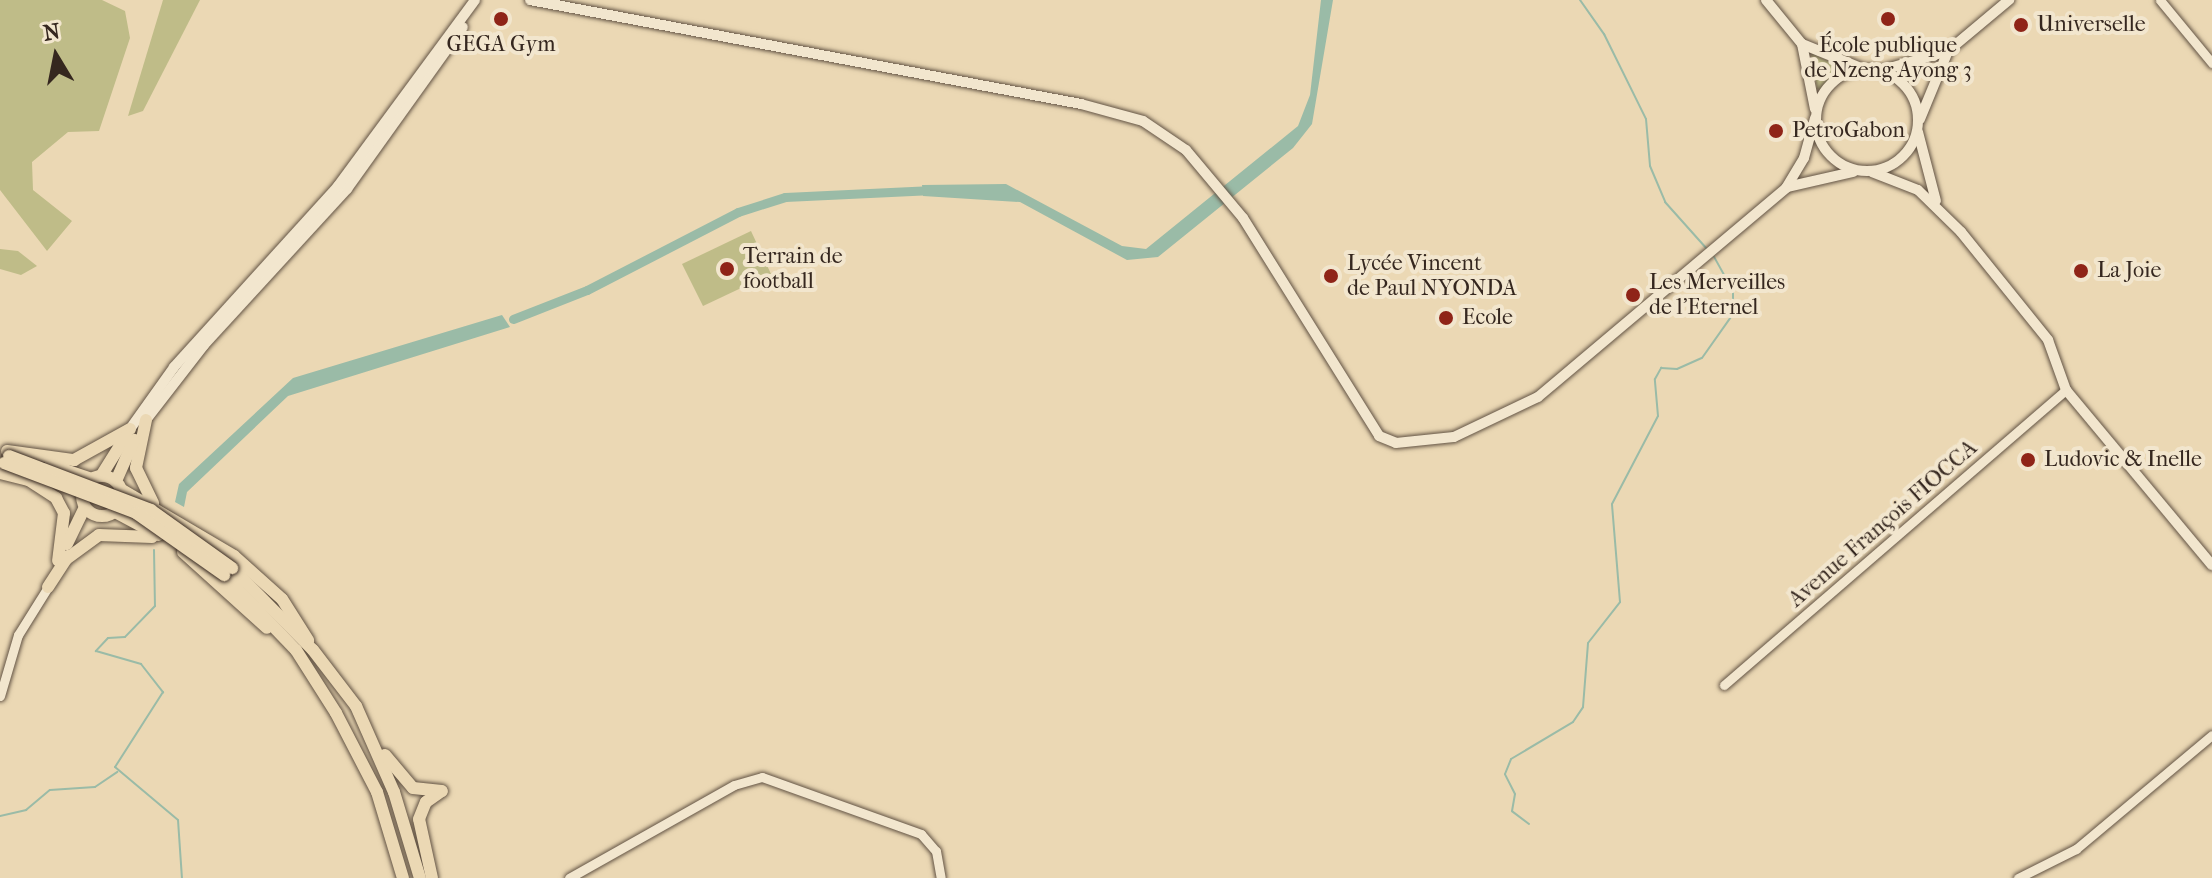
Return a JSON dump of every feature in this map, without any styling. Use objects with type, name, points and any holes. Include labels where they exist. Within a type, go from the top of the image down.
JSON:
[{"type":"highway","points":[[62,560],[109,514],[146,420]]},
{"type":"highway","points":[[146,420],[136,448],[136,474],[155,505]]},
{"type":"highway","points":[[3,458],[82,459],[130,429]]},
{"type":"highway","points":[[48,587],[97,477],[130,429]]},
{"type":"highway","points":[[3,458],[97,477],[119,485],[216,542],[268,585],[376,745],[407,784],[442,791],[426,802],[419,819],[432,878]]},
{"type":"highway","points":[[3,458],[56,498],[64,513],[62,560]]},
{"type":"highway","points":[[3,458],[151,510],[228,571],[313,650]]},
{"type":"highway","points":[[27,479],[169,541],[247,609],[320,687]]},
{"type":"highway","points":[[62,560],[108,532],[169,541]]},
{"type":"highway","points":[[228,571],[276,626],[320,687],[368,772],[403,878]]},
{"type":"highway","points":[[376,745],[420,878]]},
{"type":"main road","points":[[130,429],[174,367],[338,186],[475,0]]},
{"type":"main road","points":[[146,420],[204,345],[347,189],[484,0]]},
{"type":"main road","points":[[530,0],[1113,111],[1171,137],[1231,202],[1379,436],[1396,443],[1454,437],[1517,411],[1703,260],[1786,188],[1804,158],[1815,115],[1832,82],[1862,69]]},
{"type":"main road","points":[[1766,0],[1802,44],[1862,69],[1881,71],[1948,51],[2009,0]]},
{"type":"main road","points":[[1802,44],[1823,148],[1858,171]]},
{"type":"main road","points":[[1872,172],[1902,159],[1948,51]]},
{"type":"main road","points":[[1881,71],[1909,89],[1936,203]]},
{"type":"main road","points":[[1786,188],[1858,171],[1872,172],[1936,203],[2048,340],[2066,390],[2212,565]]},
{"type":"street","points":[[2160,0],[2212,63]]},
{"type":"street","name":"Avenue François FIOCCA","points":[[1724,685],[2066,390]]},
{"type":"street","points":[[0,696],[18,635],[48,587]]},
{"type":"street","points":[[2018,878],[2076,849],[2212,735]]},
{"type":"street","points":[[569,878],[734,785],[762,777],[921,834],[936,851],[941,878]]},
{"type":"shaded area","points":[[0,0],[102,0],[125,11],[130,38],[99,131],[68,132],[32,162],[33,190],[72,221],[47,251],[0,190]]},
{"type":"shaded area","points":[[163,0],[200,0],[143,111],[128,116]]},
{"type":"shaded area","points":[[1321,0],[1333,0],[1312,124],[1293,148],[1158,257],[1127,260],[1020,202],[923,196],[922,185],[1006,184],[1122,246],[1146,249],[1298,126],[1310,95]]},
{"type":"shaded area","points":[[1811,53],[1846,69],[1823,90],[1817,89]]},
{"type":"shaded area","name":"Terrain de football","points":[[751,231],[771,274],[703,306],[682,264]]},
{"type":"shaded area","points":[[0,249],[18,251],[37,266],[21,275],[0,269]]},
{"type":"shaded area","points":[[502,315],[510,327],[288,396],[187,492],[184,507],[175,502],[179,484],[293,378]]},
{"type":"waterway","points":[[1580,0],[1604,34],[1646,119],[1650,166],[1665,202],[1707,249]]},
{"type":"waterway","points":[[513,319],[587,290],[738,212],[785,197],[933,190]]},
{"type":"waterway","points":[[1529,824],[1512,811],[1515,794],[1505,774],[1511,759],[1573,722],[1583,707],[1588,643],[1620,602],[1612,504],[1658,416],[1655,379],[1661,368],[1677,369],[1702,358],[1733,314],[1733,291],[1714,257]]},
{"type":"waterway","points":[[154,550],[155,606],[125,637],[108,638],[96,651],[141,664],[163,692],[115,767],[178,820],[182,878]]},
{"type":"waterway","points":[[0,816],[26,810],[50,790],[95,787],[117,772]]},
{"type":"place","name":"GEGA Gym","points":[[501,19]]},
{"type":"place","name":"École publique de Nzeng Ayong 3","points":[[1888,19]]},
{"type":"place","name":"Universelle","points":[[2021,25]]},
{"type":"place","name":"PetroGabon","points":[[1776,131]]},
{"type":"place","name":"Terrain de football","points":[[727,269]]},
{"type":"place","name":"La Joie","points":[[2081,271]]},
{"type":"place","name":"Lycée Vincent de Paul NYONDA","points":[[1331,276]]},
{"type":"place","name":"Les Merveilles de l'Eternel","points":[[1633,295]]},
{"type":"place","name":"Ecole","points":[[1446,318]]},
{"type":"place","name":"Ludovic & Inelle","points":[[2028,460]]}]
